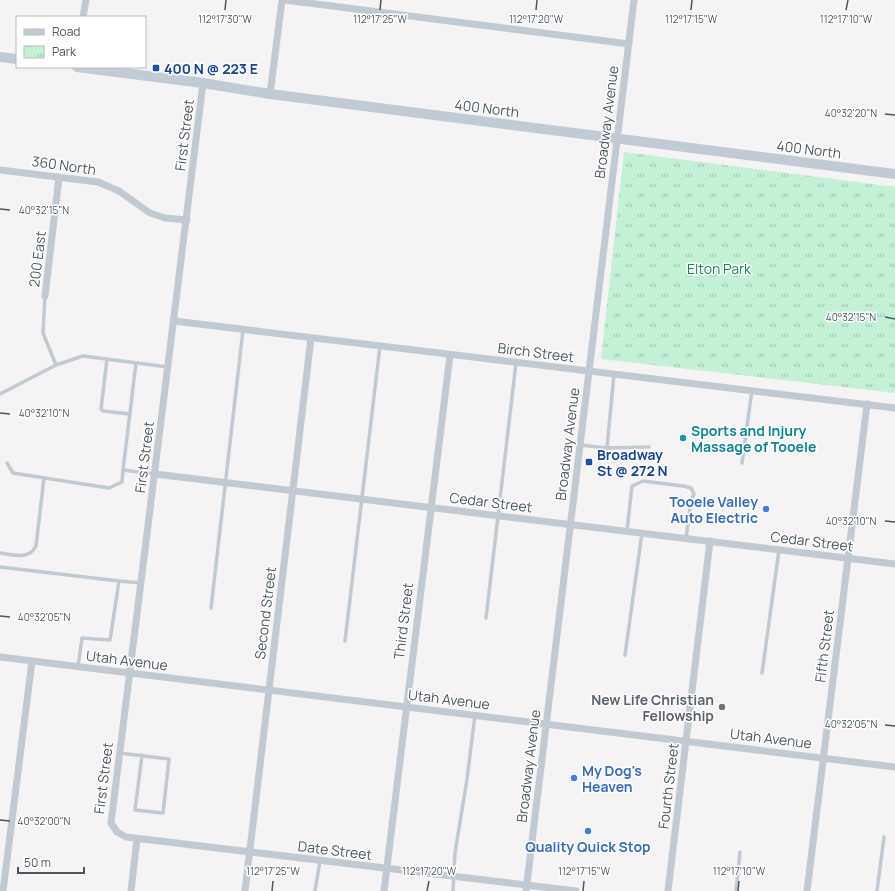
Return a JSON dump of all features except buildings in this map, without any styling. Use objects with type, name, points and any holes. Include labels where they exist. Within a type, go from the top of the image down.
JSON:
[{"type":"street","points":[[83,16],[86,0]]},
{"type":"street","points":[[270,94],[283,0],[629,44]]},
{"type":"street","name":"Broadway Avenue","points":[[526,888],[634,0]]},
{"type":"street","points":[[0,57],[16,59]]},
{"type":"street","name":"400 North","points":[[85,68],[203,83],[270,94],[895,174]]},
{"type":"street","name":"First Street","points":[[117,832],[111,823],[131,673],[203,83]]},
{"type":"street","name":"360 North","points":[[0,170],[98,182],[118,191],[150,213],[165,218],[187,220]]},
{"type":"street","name":"200 East","points":[[45,296],[59,177]]},
{"type":"street","name":"Birch Street","points":[[174,321],[895,408]]},
{"type":"street","name":"Second Street","points":[[245,891],[312,338]]},
{"type":"street","name":"Third Street","points":[[384,891],[430,507],[450,355]]},
{"type":"street","name":"Fifth Street","points":[[807,891],[867,404]]},
{"type":"street","name":"Cedar Street","points":[[155,474],[895,564]]},
{"type":"street","name":"Fourth Street","points":[[668,891],[710,541]]},
{"type":"street","name":"Utah Avenue","points":[[0,657],[895,767]]},
{"type":"street","points":[[3,891],[32,661]]},
{"type":"street","name":"Date Street","points":[[117,832],[126,837],[137,839],[455,876],[526,888],[576,891]]},
{"type":"street","points":[[131,891],[137,839]]},
{"type":"lane","points":[[45,296],[43,333],[56,365]]},
{"type":"lane","points":[[211,608],[224,482],[243,330]]},
{"type":"lane","points":[[345,641],[380,346]]},
{"type":"lane","points":[[0,394],[56,365],[83,356],[168,367]]},
{"type":"lane","points":[[107,359],[101,409],[103,411],[130,414]]},
{"type":"lane","points":[[6,463],[13,473],[109,488],[122,482],[136,363]]},
{"type":"lane","points":[[486,618],[516,363]]},
{"type":"lane","points":[[607,448],[614,373]]},
{"type":"lane","points":[[742,463],[752,390]]},
{"type":"lane","points":[[580,445],[607,448],[649,447]]},
{"type":"lane","points":[[123,470],[155,474]]},
{"type":"lane","points":[[0,553],[26,556],[33,551],[36,546],[44,478]]},
{"type":"lane","points":[[627,531],[632,486],[643,481],[691,488],[694,494],[690,501],[686,538]]},
{"type":"lane","points":[[625,655],[642,533]]},
{"type":"lane","points":[[762,673],[779,550]]},
{"type":"lane","points":[[0,567],[142,584]]},
{"type":"lane","points":[[78,667],[82,638],[110,640],[119,581]]},
{"type":"lane","points":[[453,891],[455,876],[455,853],[467,779],[475,715]]},
{"type":"lane","points":[[120,753],[142,755],[170,759],[163,813],[135,810],[142,755]]},
{"type":"lane","points":[[877,891],[884,837]]},
{"type":"lane","points":[[736,891],[740,852]]},
{"type":"lane","points":[[315,891],[320,861]]},
{"type":"green space","name":"Elton Park","points":[[624,152],[895,187],[895,393],[601,359]]},
{"type":"place","name":"400 N @ 223 E","points":[[156,68]]},
{"type":"place","name":"Sports and Injury Massage of Tooele","points":[[683,438]]},
{"type":"place","name":"Broadway St @ 272 N","points":[[589,462]]},
{"type":"place","name":"Tooele Valley Auto Electric","points":[[766,509]]},
{"type":"place","name":"New Life Christian Fellowship","points":[[722,707]]},
{"type":"place","name":"My Dog's Heaven","points":[[574,778]]},
{"type":"place","name":"Quality Quick Stop","points":[[588,831]]}]
